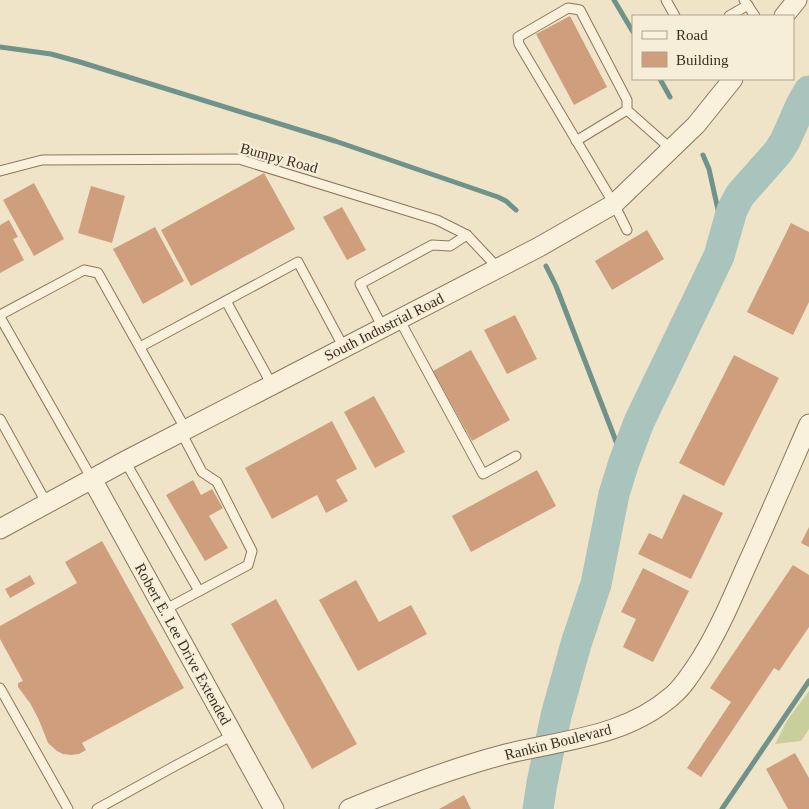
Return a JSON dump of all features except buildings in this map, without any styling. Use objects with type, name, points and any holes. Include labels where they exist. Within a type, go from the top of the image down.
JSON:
[{"type":"street","points":[[785,15],[797,0]]},
{"type":"street","name":"South Industrial Road","points":[[0,529],[125,461],[539,247],[614,204],[696,125],[732,80]]},
{"type":"street","name":"Rankin Boulevard","points":[[349,809],[412,784],[474,763],[585,737],[626,724],[647,714],[673,695],[694,669],[724,617],[809,424]]},
{"type":"street","name":"Robert E. Lee Drive Extended","points":[[92,479],[274,809]]},
{"type":"lane","points":[[666,0],[674,15]]},
{"type":"lane","points":[[730,15],[746,3],[754,15]]},
{"type":"lane","points":[[627,110],[628,100],[580,10],[568,8],[518,37],[519,44],[614,204],[627,230]]},
{"type":"lane","points":[[627,110],[671,148]]},
{"type":"lane","points":[[576,141],[627,110]]},
{"type":"lane","name":"Bumpy Road","points":[[0,171],[42,160],[239,159],[437,220],[467,235],[498,268]]},
{"type":"lane","points":[[467,235],[450,246],[432,245],[360,284],[391,324],[483,474],[516,456]]},
{"type":"lane","points":[[140,347],[298,262],[344,348]]},
{"type":"lane","points":[[92,479],[0,316],[84,270],[98,273],[140,347],[184,431],[202,472],[217,482],[252,550],[248,565],[164,610]]},
{"type":"lane","points":[[226,301],[272,385]]},
{"type":"lane","points":[[0,419],[46,504]]},
{"type":"lane","points":[[125,461],[199,591]]},
{"type":"lane","points":[[0,688],[68,809]]},
{"type":"lane","points":[[97,809],[234,735]]},
{"type":"green space","points":[[809,691],[809,729],[801,741],[775,744],[788,719]]},
{"type":"waterway","points":[[614,0],[632,30]]},
{"type":"waterway","points":[[0,47],[51,54],[80,62],[335,141],[498,197],[516,210]]},
{"type":"waterway","points":[[661,80],[670,97]]},
{"type":"waterway","points":[[538,809],[556,716],[576,644],[596,584],[614,494],[639,422],[719,256],[732,210],[740,195],[778,152],[809,91]]},
{"type":"waterway","points":[[703,155],[709,169],[724,237]]},
{"type":"waterway","points":[[546,266],[556,286],[624,462]]},
{"type":"waterway","points":[[722,809],[809,681]]}]
